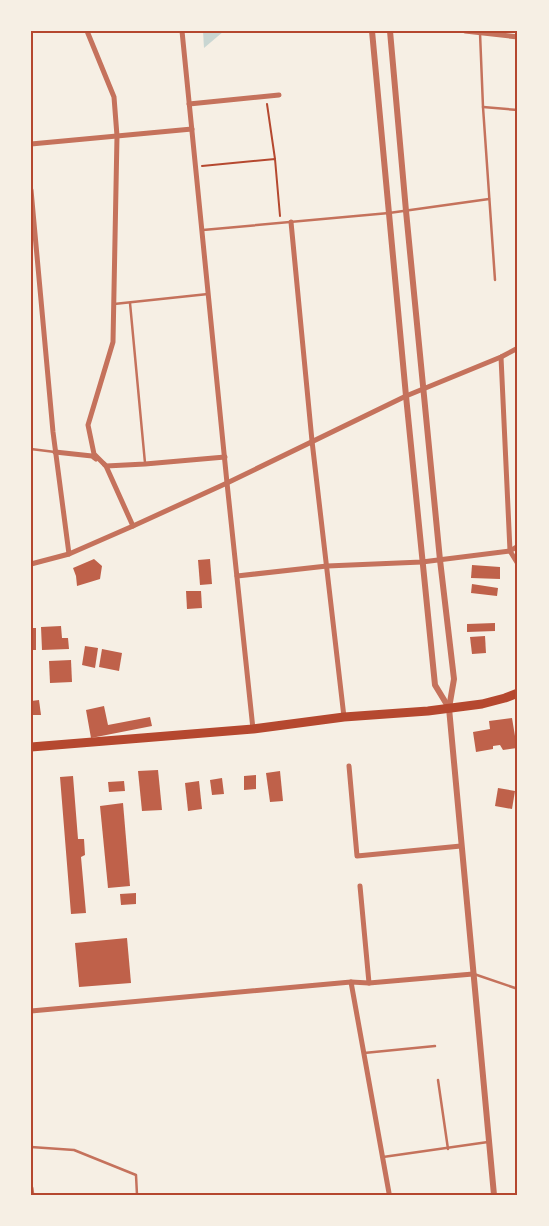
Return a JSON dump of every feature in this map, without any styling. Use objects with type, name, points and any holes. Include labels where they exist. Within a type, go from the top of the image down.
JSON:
[{"type":"main road","points":[[31,747],[253,730],[344,717],[449,708],[482,704],[505,698],[518,692]]},
{"type":"street","points":[[87,31],[114,97],[117,136],[113,342],[88,425],[94,454],[106,466],[133,526]]},
{"type":"street","points":[[182,31],[253,730]]},
{"type":"street","points":[[372,31],[435,684],[449,708]]},
{"type":"street","points":[[390,31],[440,560],[454,679],[449,708],[494,1195]]},
{"type":"street","points":[[465,31],[518,37]]},
{"type":"street","points":[[189,104],[279,95]]},
{"type":"street","points":[[31,144],[192,129]]},
{"type":"street","points":[[31,190],[55,452],[69,554]]},
{"type":"street","points":[[291,222],[312,441],[344,717]]},
{"type":"street","points":[[31,564],[69,554],[133,526],[227,483],[406,396],[501,357],[518,348]]},
{"type":"street","points":[[501,357],[510,550],[518,564]]},
{"type":"street","points":[[55,452],[92,456],[106,466],[225,457]]},
{"type":"street","points":[[237,576],[327,566],[422,562],[510,550],[518,546]]},
{"type":"street","points":[[349,766],[357,856],[461,846]]},
{"type":"street","points":[[360,886],[369,983]]},
{"type":"street","points":[[31,1011],[351,982],[369,983],[473,974]]},
{"type":"street","points":[[351,982],[389,1193]]},
{"type":"street","points":[[31,1188],[32,1195]]},
{"type":"lane","points":[[480,33],[495,280]]},
{"type":"lane","points":[[483,106],[518,110]]},
{"type":"lane","points":[[201,230],[389,213],[489,199]]},
{"type":"lane","points":[[113,304],[208,294]]},
{"type":"lane","points":[[130,303],[145,464]]},
{"type":"lane","points":[[31,449],[55,452]]},
{"type":"lane","points":[[473,974],[518,989]]},
{"type":"lane","points":[[363,1053],[435,1046]]},
{"type":"lane","points":[[438,1080],[448,1149]]},
{"type":"lane","points":[[383,1157],[489,1142]]},
{"type":"lane","points":[[31,1147],[74,1150],[136,1175],[137,1195]]},
{"type":"path","points":[[266,96],[275,159],[281,223]]},
{"type":"path","points":[[196,166],[275,159]]},
{"type":"shaded area","points":[[203,31],[224,31],[204,48]]},
{"type":"building","points":[[94,559],[102,566],[100,579],[77,586],[73,568]]},
{"type":"building","points":[[210,559],[212,584],[200,585],[198,560]]},
{"type":"building","points":[[472,565],[500,567],[500,579],[471,578]]},
{"type":"building","points":[[472,584],[498,588],[497,596],[471,593]]},
{"type":"building","points":[[186,591],[201,591],[202,608],[187,609]]},
{"type":"building","points":[[495,623],[495,631],[467,632],[467,624]]},
{"type":"building","points":[[61,626],[62,638],[68,638],[69,649],[42,650],[41,627]]},
{"type":"building","points":[[31,628],[36,628],[36,650],[31,650]]},
{"type":"building","points":[[485,636],[486,653],[472,654],[470,637]]},
{"type":"building","points":[[85,646],[98,648],[95,668],[82,665]]},
{"type":"building","points":[[102,649],[122,653],[119,671],[99,667]]},
{"type":"building","points":[[71,660],[72,682],[50,683],[49,661]]},
{"type":"building","points":[[39,700],[41,715],[31,715],[31,701]]},
{"type":"building","points":[[104,706],[108,725],[150,717],[152,726],[91,738],[86,710]]},
{"type":"building","points":[[512,718],[517,748],[503,750],[500,745],[493,746],[493,749],[476,752],[473,732],[490,729],[489,721]]},
{"type":"building","points":[[158,770],[162,810],[142,811],[138,771]]},
{"type":"building","points":[[280,771],[283,801],[270,802],[266,773]]},
{"type":"building","points":[[256,775],[256,789],[244,790],[244,776]]},
{"type":"building","points":[[73,776],[78,839],[84,839],[85,855],[81,857],[86,913],[71,914],[60,777]]},
{"type":"building","points":[[222,778],[224,794],[212,795],[210,780]]},
{"type":"building","points":[[124,781],[125,791],[109,792],[108,782]]},
{"type":"building","points":[[199,781],[202,809],[188,811],[185,783]]},
{"type":"building","points":[[498,788],[515,791],[512,809],[495,806]]},
{"type":"building","points":[[123,803],[130,886],[108,888],[100,806]]},
{"type":"building","points":[[136,893],[136,904],[121,905],[120,894]]},
{"type":"building","points":[[127,938],[131,983],[79,987],[75,943]]}]
